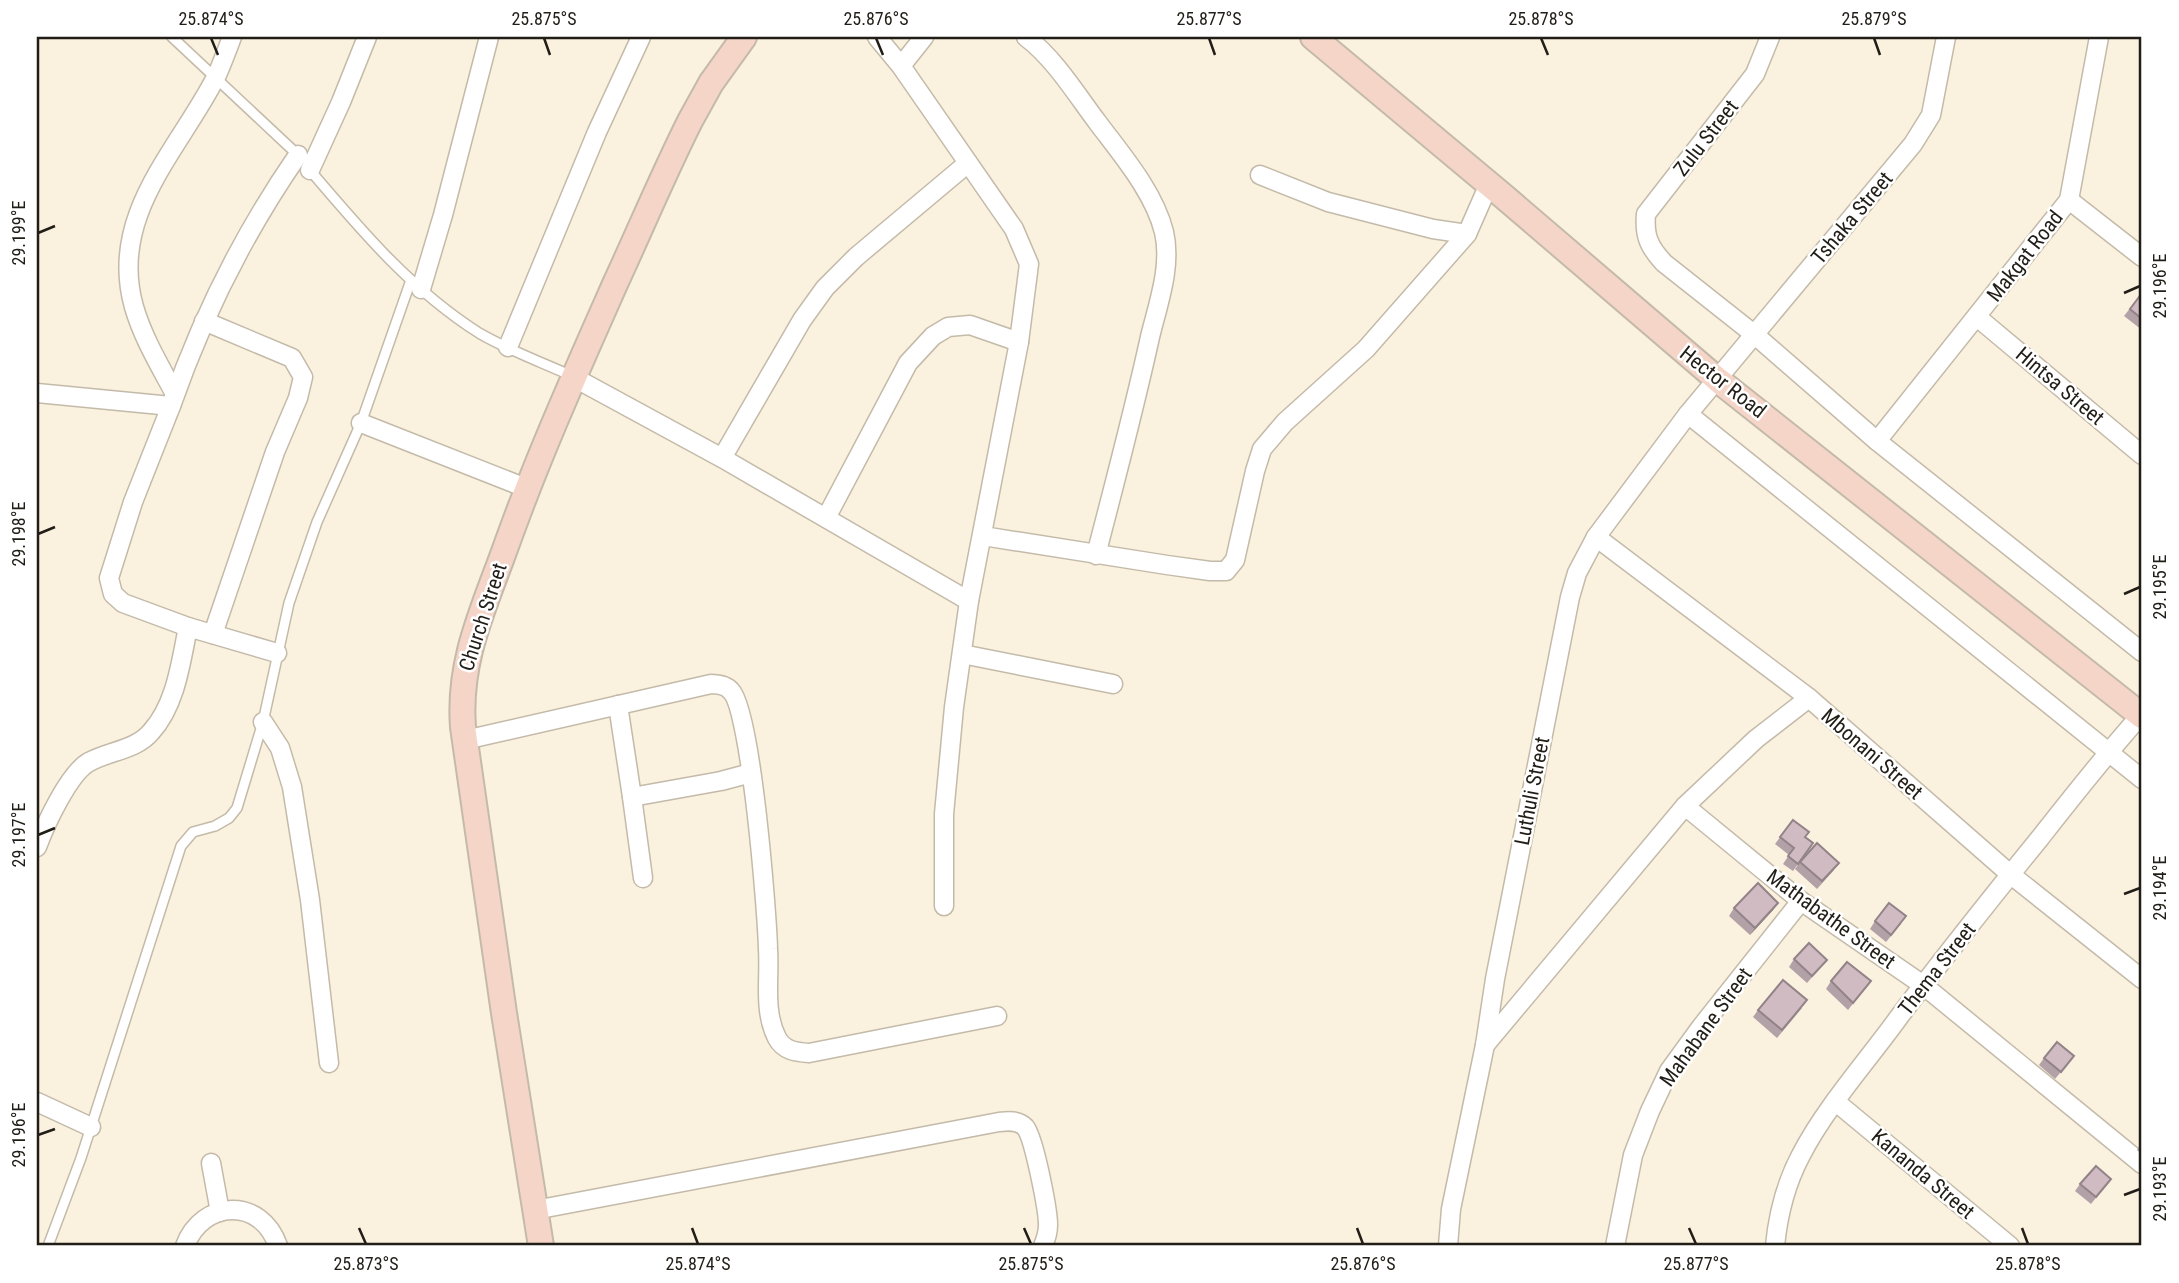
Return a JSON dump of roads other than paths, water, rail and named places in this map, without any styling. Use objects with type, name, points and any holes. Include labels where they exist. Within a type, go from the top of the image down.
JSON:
[{"type":"street","points":[[173,400],[145,338],[134,305],[128,254],[131,234],[156,175],[216,77],[232,37]]},
{"type":"street","points":[[310,170],[367,37]]},
{"type":"street","points":[[416,285],[443,215],[489,37]]},
{"type":"street","points":[[508,347],[597,132],[641,37]]},
{"type":"street","name":"Church Street","points":[[541,1246],[465,740],[461,700],[467,657],[526,488],[573,377],[684,132],[711,83],[744,37]]},
{"type":"street","points":[[877,37],[901,66],[1014,229],[1029,264],[1020,342],[969,601],[948,758],[944,814],[944,906]]},
{"type":"street","points":[[901,66],[924,37]]},
{"type":"street","points":[[1026,37],[1061,73],[1128,164],[1153,206],[1162,226],[1166,246],[1164,275],[1146,356],[1096,555]]},
{"type":"street","name":"Hector Road","points":[[1313,37],[1718,380],[2142,716]]},
{"type":"street","name":"Zulu Street","points":[[1755,335],[1664,263],[1653,251],[1647,239],[1646,214],[1755,74],[1770,37]]},
{"type":"street","name":"Tshaka Street","points":[[1718,380],[1913,144],[1931,115],[1946,37]]},
{"type":"street","name":"Makgat Road","points":[[1877,440],[2069,200],[2099,37]]},
{"type":"street","points":[[277,653],[188,627],[122,603],[113,594],[109,578],[133,502],[204,321],[250,229],[298,155]]},
{"type":"street","points":[[722,458],[802,320],[825,288],[856,257],[968,163]]},
{"type":"street","points":[[1259,175],[1328,202],[1433,229],[1467,234]]},
{"type":"street","points":[[983,536],[1210,571],[1221,572],[1232,566],[1262,449],[1272,435],[1366,349],[1467,234],[1489,184]]},
{"type":"street","points":[[2069,200],[2142,257]]},
{"type":"street","name":"Hintsa Street","points":[[1977,317],[2142,455]]},
{"type":"street","points":[[204,321],[292,358],[303,377],[298,398],[275,452],[213,634]]},
{"type":"street","points":[[825,517],[908,363],[933,336],[948,327],[970,325],[1020,342]]},
{"type":"street","points":[[1755,335],[1877,440],[2142,652]]},
{"type":"street","points":[[573,377],[722,458],[969,601]]},
{"type":"street","name":"Luthuli Street","points":[[1448,1246],[1451,1209],[1485,1045],[1495,979],[1570,597],[1577,573],[1596,537],[1688,414],[1718,380]]},
{"type":"street","points":[[37,393],[173,400]]},
{"type":"street","points":[[1688,414],[2142,779]]},
{"type":"street","points":[[361,423],[526,488]]},
{"type":"street","name":"Mbonani Street","points":[[1596,537],[1809,698],[2010,874],[2142,979]]},
{"type":"street","points":[[37,847],[72,777],[87,763],[140,743],[152,732],[165,712],[178,673],[188,627]]},
{"type":"street","points":[[962,654],[1113,684]]},
{"type":"street","points":[[465,740],[711,684],[724,686],[735,695],[740,708],[751,773],[768,930],[768,999],[771,1022],[784,1047],[809,1053],[996,1016]]},
{"type":"street","points":[[1485,1045],[1685,806],[1756,739],[1809,698]]},
{"type":"street","points":[[618,705],[643,878]]},
{"type":"street","name":"Thema Street","points":[[1775,1246],[1777,1224],[1787,1189],[1801,1155],[1836,1102],[2010,874],[2109,752],[2142,716]]},
{"type":"street","points":[[263,722],[279,748],[292,787],[310,900],[329,1063]]},
{"type":"street","points":[[632,797],[751,773]]},
{"type":"street","name":"Mathabathe Street","points":[[1685,806],[1801,901],[1923,985],[2142,1164]]},
{"type":"street","name":"Mahabane Street","points":[[1615,1246],[1633,1155],[1669,1071],[1801,901]]},
{"type":"street","points":[[37,1102],[91,1127]]},
{"type":"street","name":"Kananda Street","points":[[1836,1102],[2010,1246]]},
{"type":"street","points":[[535,1210],[999,1122],[1015,1122],[1025,1127],[1032,1140],[1048,1216],[1047,1237],[1043,1246]]},
{"type":"street","points":[[211,1163],[220,1212]]},
{"type":"street","points":[[184,1246],[209,1216],[237,1210],[257,1216],[267,1223],[278,1246]]},
{"type":"lane","points":[[172,37],[298,155],[364,234],[416,285],[481,334],[573,377]]},
{"type":"lane","points":[[48,1246],[91,1127],[181,846],[192,832],[215,826],[229,818],[237,808],[263,722],[289,603],[317,522],[361,423],[416,285]]}]
